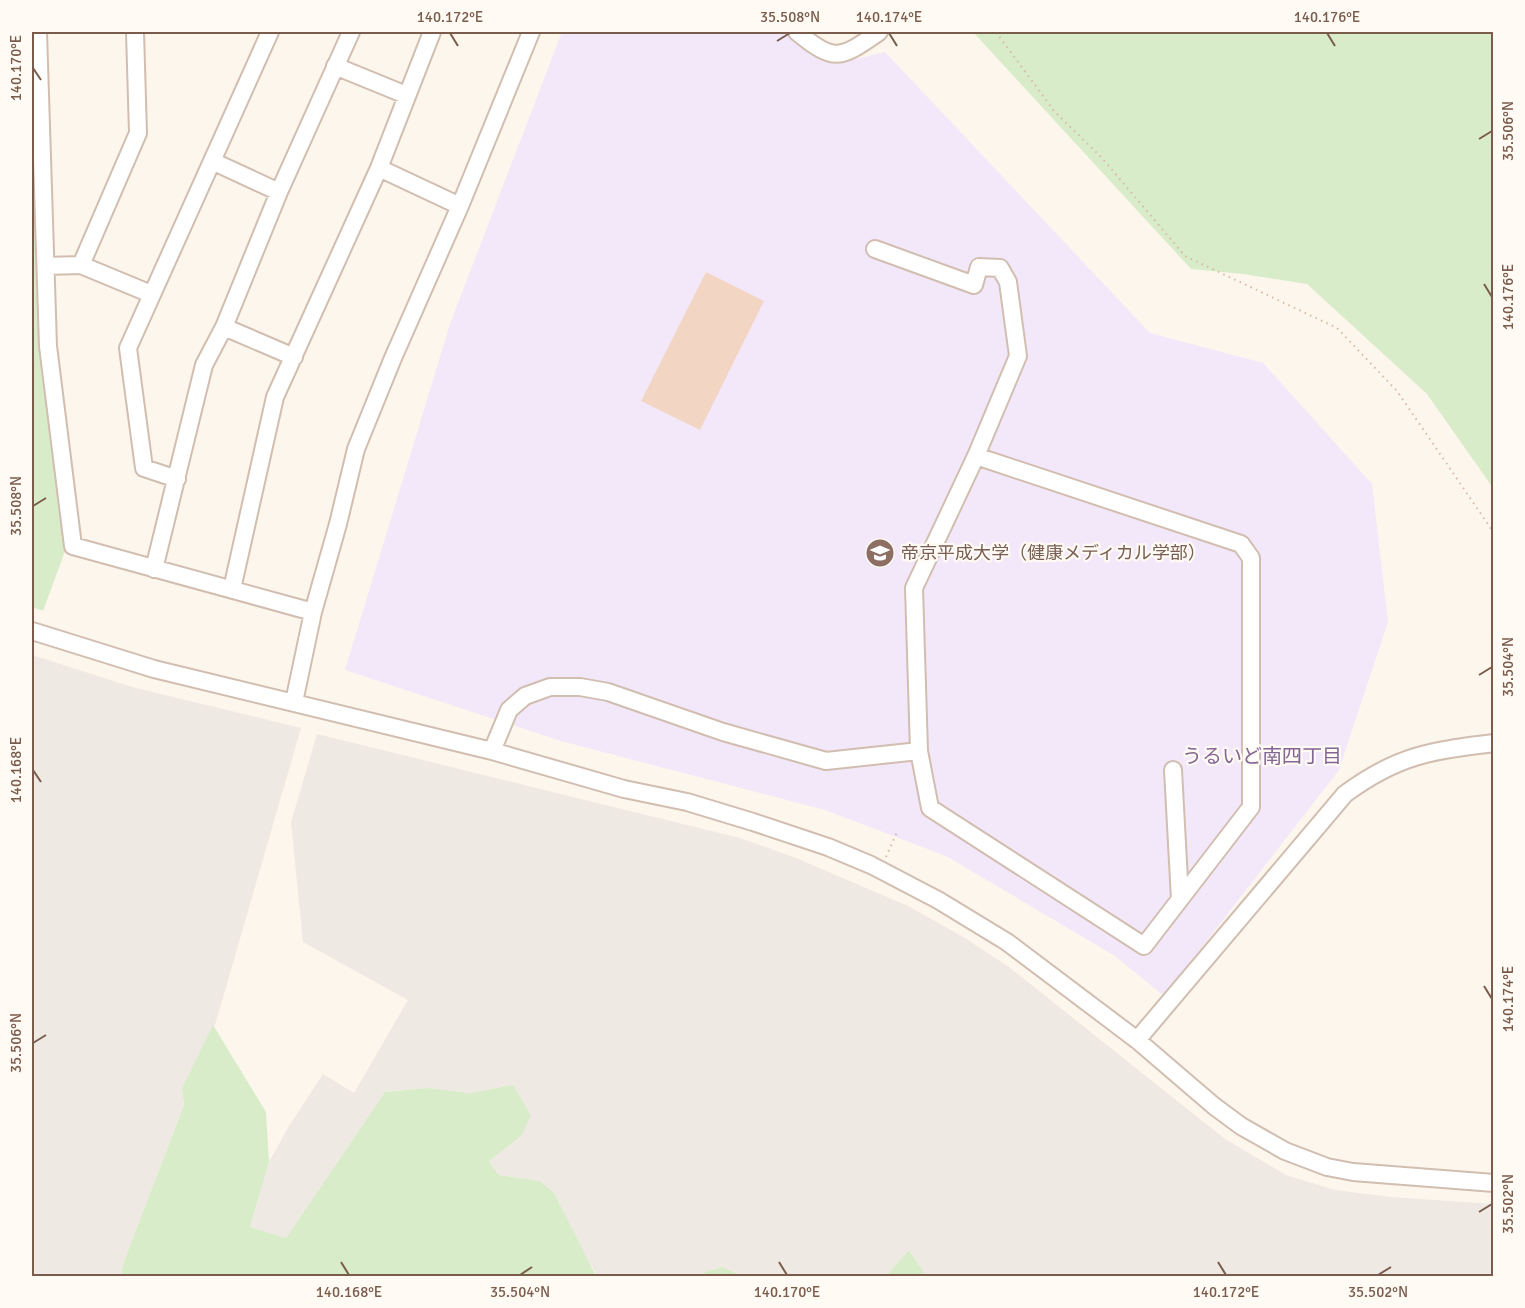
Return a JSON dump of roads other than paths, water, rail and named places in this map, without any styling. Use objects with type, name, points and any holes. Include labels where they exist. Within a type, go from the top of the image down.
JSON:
[{"type":"street","points":[[38,32],[48,346],[73,546],[313,612]]},
{"type":"street","points":[[81,265],[138,134],[135,32]]},
{"type":"street","points":[[154,569],[204,365],[224,327],[279,192],[351,32]]},
{"type":"street","points":[[232,589],[275,397],[379,168],[432,32]]},
{"type":"street","points":[[294,702],[313,612],[338,524],[356,448],[460,206],[531,32]]},
{"type":"street","points":[[797,32],[825,53],[834,54],[851,51],[879,32]]},
{"type":"street","points":[[177,479],[144,468],[128,348],[212,161],[263,34]]},
{"type":"street","points":[[335,66],[406,95]]},
{"type":"street","points":[[212,161],[279,192]]},
{"type":"street","points":[[379,168],[460,206]]},
{"type":"street","points":[[875,249],[974,285],[979,267],[1000,268],[1008,282],[1018,356],[976,456],[914,588],[919,751],[930,808],[1144,946],[1251,807],[1251,558],[1241,544],[976,456]]},
{"type":"street","points":[[46,266],[81,265],[151,294]]},
{"type":"street","points":[[224,327],[294,357]]},
{"type":"street","points":[[32,631],[153,669],[492,751],[624,789],[687,802],[828,847],[880,870],[938,900],[1007,942],[1137,1040],[1214,1106],[1241,1126],[1285,1151],[1327,1167],[1353,1172],[1494,1184]]},
{"type":"street","points":[[492,751],[509,710],[525,696],[550,687],[580,687],[608,692],[723,732],[826,761],[919,751]]},
{"type":"street","points":[[1137,1040],[1345,794],[1382,770],[1407,758],[1435,750],[1494,743]]},
{"type":"street","points":[[1173,770],[1180,899]]},
{"type":"place","name":"帝京平成大学（健康メディカル学部）","points":[[880,553]]},
{"type":"district","name":"うるいど南四丁目","points":[[1262,756]]}]
